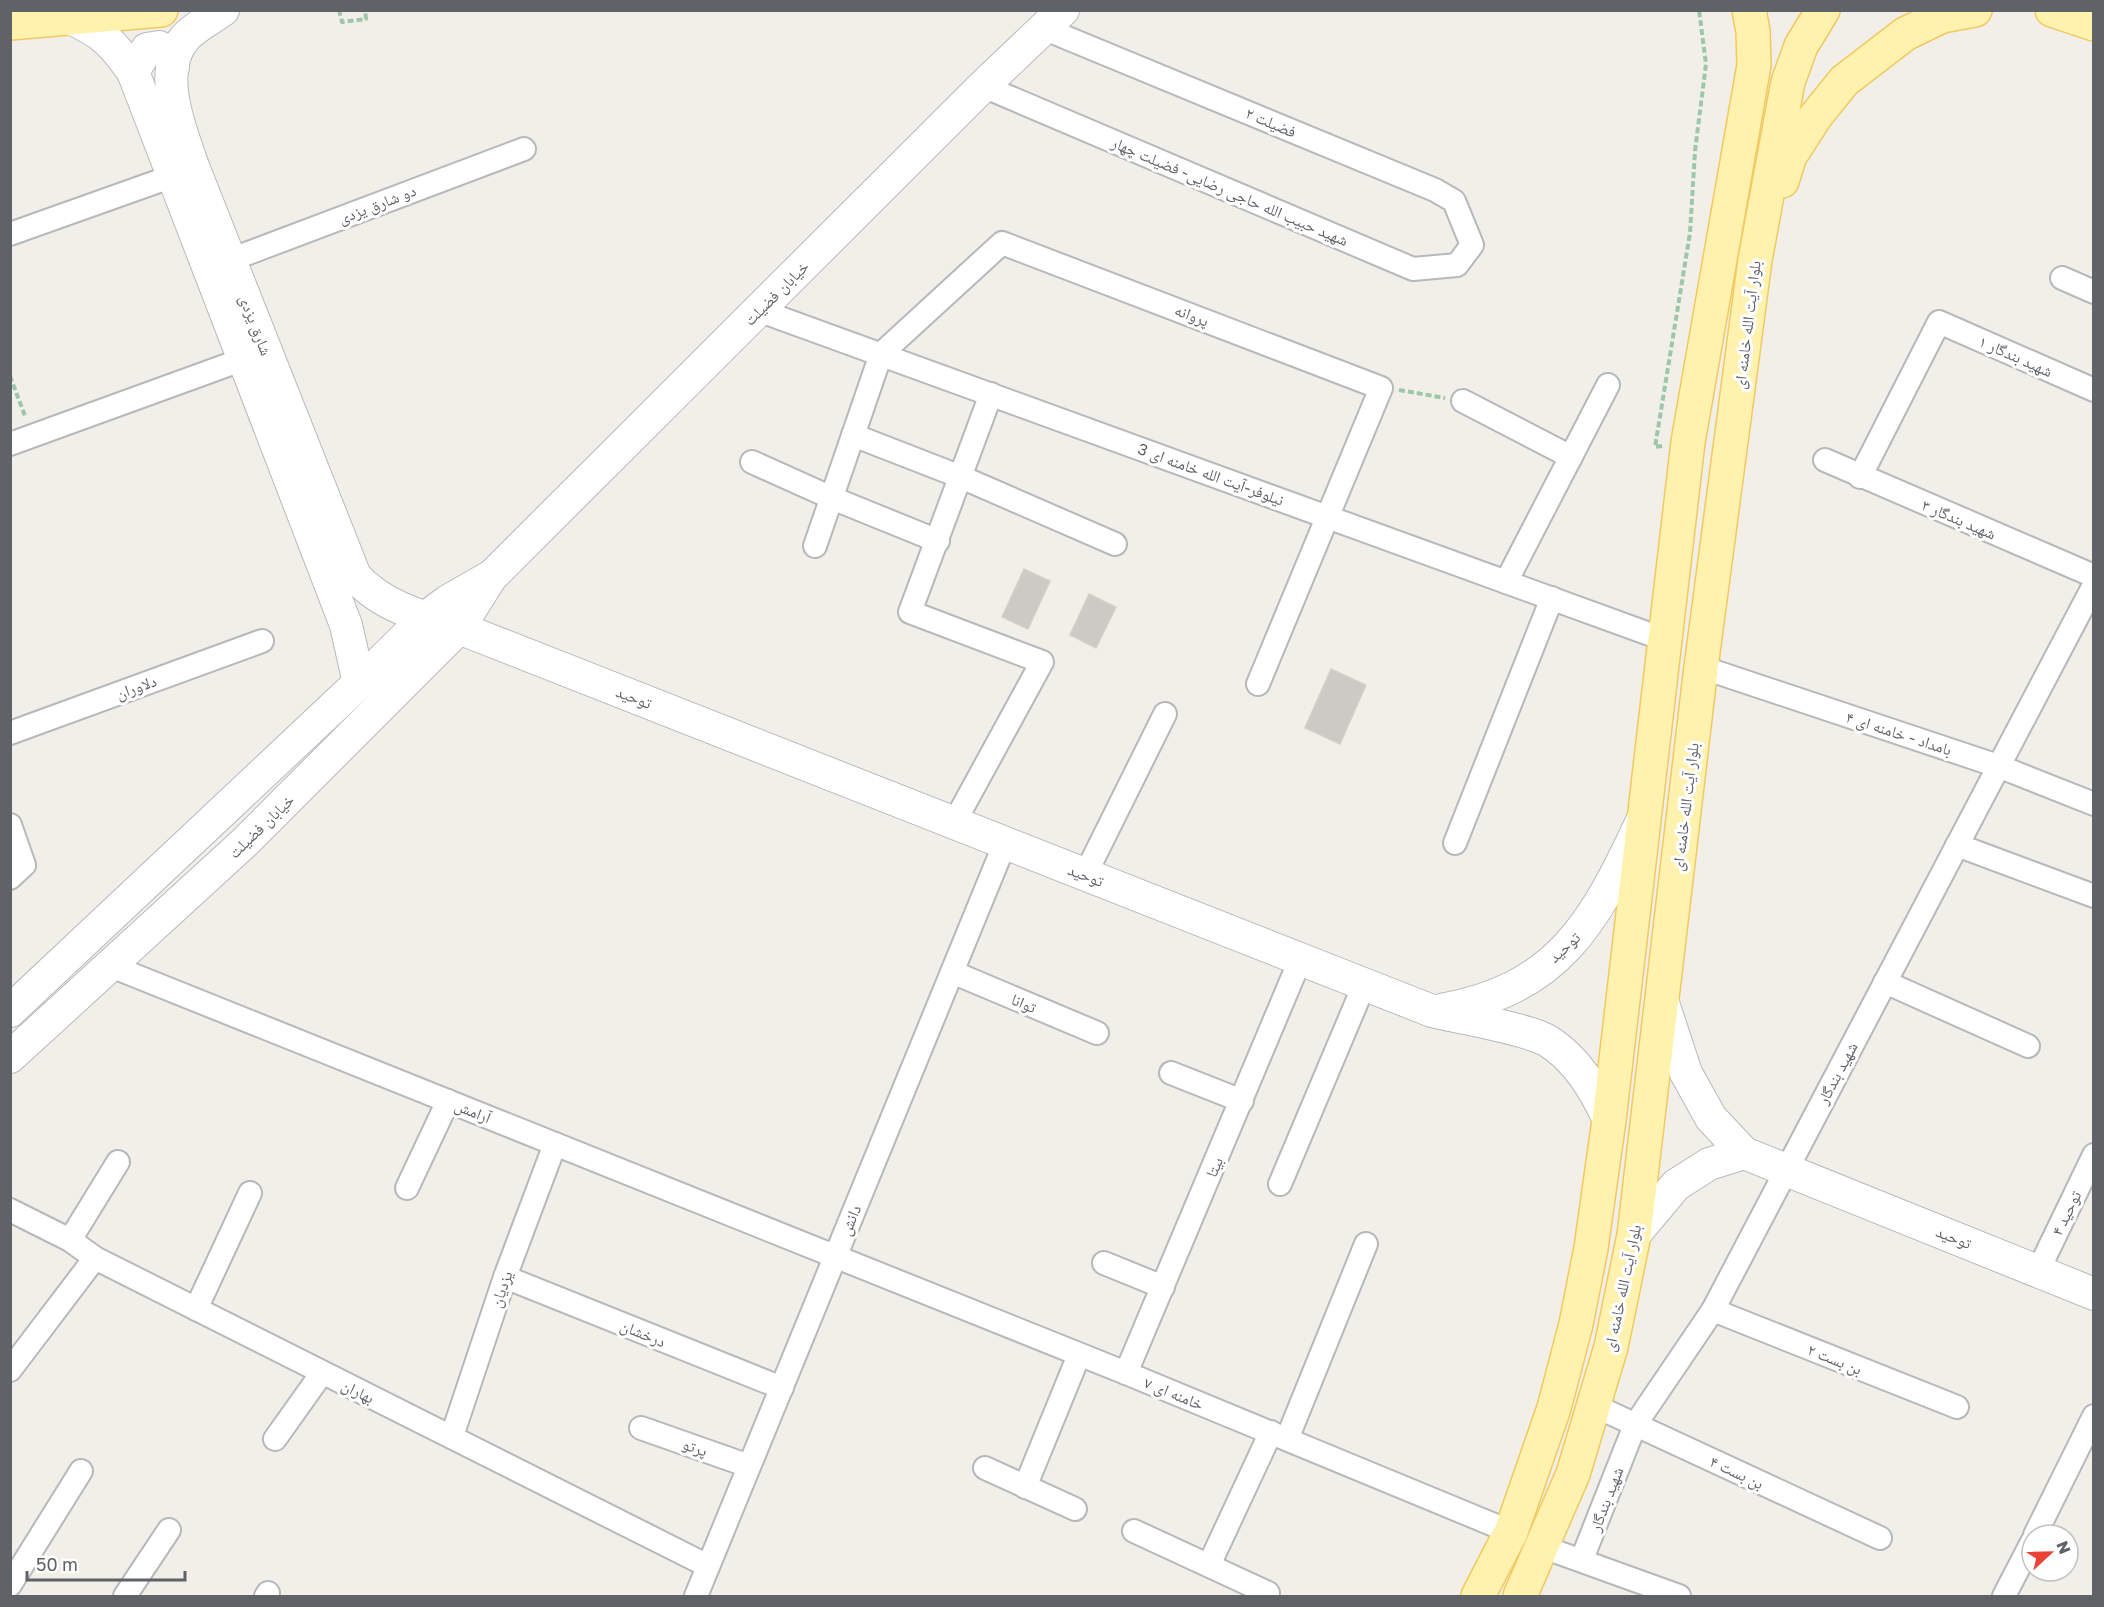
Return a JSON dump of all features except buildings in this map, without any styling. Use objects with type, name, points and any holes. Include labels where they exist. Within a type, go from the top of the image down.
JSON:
[{"type":"main road","points":[[10,22],[161,10]]},
{"type":"main road","points":[[1801,46],[1808,10]]},
{"type":"main road","name":"بلوار آیت الله خامنه ای","points":[[1520,1596],[1573,1474],[1611,1347],[1634,1235],[1701,667],[1755,260],[1788,82],[1801,46],[1823,10]]},
{"type":"main road","points":[[1755,260],[1790,156],[1815,117],[1844,81],[1905,34],[1942,16],[1975,10]]},
{"type":"main road","points":[[2052,10],[2094,24]]},
{"type":"main road","name":"بلوار آیت الله خامنه ای","points":[[1478,1596],[1511,1532],[1554,1408],[1576,1324],[1591,1248],[1609,1120],[1663,639],[1688,442],[1748,110],[1754,65],[1755,17]]},
{"type":"street","name":"شارق یزدی","points":[[223,10],[184,39],[173,67],[171,81],[175,111],[194,169],[230,260],[255,355],[355,576],[374,594],[424,618]]},
{"type":"street","name":"خیابان فضیلت","points":[[10,1057],[245,842],[459,628],[491,577],[1052,16]]},
{"type":"street","name":"فضیلت ۲","points":[[1052,16],[1435,190],[1454,201],[1472,245]]},
{"type":"street","points":[[69,18],[96,29],[116,46],[133,72],[173,176],[255,355],[340,609],[359,683]]},
{"type":"street","points":[[133,72],[147,50],[159,47],[168,51],[173,67]]},
{"type":"street","name":"شهید حبیب الله حاجی رضایی- فضیلت چهار","points":[[983,86],[1413,269],[1457,265],[1472,245]]},
{"type":"street","name":"دو شارق یزدی","points":[[230,260],[524,149]]},
{"type":"street","points":[[10,234],[173,176]]},
{"type":"street","name":"پروانه","points":[[880,354],[1002,243],[1381,387]]},
{"type":"street","points":[[2062,278],[2094,292]]},
{"type":"street","name":"نیلوفر-آیت الله خامنه ای 3","points":[[758,310],[1663,639]]},
{"type":"street","name":"شهید بندگار ۱","points":[[1860,477],[1939,322],[2094,390]]},
{"type":"street","points":[[815,546],[880,354]]},
{"type":"street","points":[[10,444],[255,355]]},
{"type":"street","points":[[1506,582],[1608,385]]},
{"type":"street","points":[[1258,684],[1381,387]]},
{"type":"street","points":[[954,823],[1042,662],[910,612],[991,394]]},
{"type":"street","points":[[1463,401],[1571,457]]},
{"type":"street","points":[[853,435],[961,477],[1115,544]]},
{"type":"street","name":"شهید بندگار ۳","points":[[1825,460],[2094,576]]},
{"type":"street","points":[[752,462],[832,498],[938,541]]},
{"type":"street","name":"خیابان فضیلت","points":[[10,1011],[359,683],[424,618],[448,601],[491,577]]},
{"type":"street","name":"شهید بندگار","points":[[1582,1559],[1635,1425],[1713,1310],[2094,585]]},
{"type":"street","points":[[340,609],[354,620],[365,619],[372,612],[374,594]]},
{"type":"street","points":[[1455,843],[1552,598]]},
{"type":"street","name":"توحید","points":[[424,618],[459,628],[1432,1011],[1466,1005],[1495,996],[1566,950],[1591,920],[1610,890],[1643,820]]},
{"type":"street","name":"دلاوران","points":[[10,733],[262,641]]},
{"type":"street","name":"بامداد - خامنه ای ۴","points":[[1701,667],[1998,766],[2094,804]]},
{"type":"street","points":[[1085,875],[1165,714]]},
{"type":"street","points":[[10,825],[24,865],[10,878]]},
{"type":"street","name":"دانش","points":[[696,1596],[1005,843]]},
{"type":"street","points":[[1957,845],[2094,896]]},
{"type":"street","name":"بیتا","points":[[1126,1373],[1300,960]]},
{"type":"street","name":"آرامش","points":[[111,966],[835,1257]]},
{"type":"street","name":"توانا","points":[[952,972],[1097,1033]]},
{"type":"street","points":[[1885,982],[2028,1046]]},
{"type":"street","points":[[1280,1184],[1364,985]]},
{"type":"street","points":[[1634,1235],[1676,1185],[1709,1164],[1744,1153],[1711,1118],[1686,1073],[1663,1003]]},
{"type":"street","points":[[1432,1011],[1547,1041],[1575,1065],[1595,1091],[1609,1120]]},
{"type":"street","points":[[1171,1074],[1242,1101]]},
{"type":"street","points":[[407,1188],[448,1101]]},
{"type":"street","name":"یزدیان","points":[[452,1436],[505,1277],[555,1144]]},
{"type":"street","name":"توحید","points":[[1744,1153],[2094,1293]]},
{"type":"street","name":"توحید ۴","points":[[2038,1271],[2094,1155]]},
{"type":"street","points":[[70,1240],[118,1162]]},
{"type":"street","points":[[196,1309],[250,1193]]},
{"type":"street","name":"بهاران","points":[[10,1210],[70,1240],[96,1258],[321,1373],[452,1436],[708,1566]]},
{"type":"street","points":[[1209,1565],[1279,1435],[1366,1244]]},
{"type":"street","name":"خامنه ای ۷","points":[[835,1257],[1279,1435],[1511,1532]]},
{"type":"street","points":[[10,1370],[96,1258]]},
{"type":"street","points":[[1104,1263],[1163,1287]]},
{"type":"street","name":"درخشان","points":[[505,1277],[782,1388]]},
{"type":"street","name":"بن بست ۲","points":[[1713,1310],[1957,1407]]},
{"type":"street","points":[[1024,1487],[1079,1354]]},
{"type":"street","points":[[275,1439],[321,1373]]},
{"type":"street","name":"بن بست ۴","points":[[1593,1405],[1880,1538]]},
{"type":"street","points":[[2041,1523],[2094,1416]]},
{"type":"street","name":"پرتو","points":[[641,1428],[749,1466]]},
{"type":"street","points":[[985,1468],[1075,1509]]},
{"type":"street","points":[[10,1585],[81,1471]]},
{"type":"street","points":[[125,1596],[169,1530]]},
{"type":"street","points":[[1134,1531],[1268,1593]]},
{"type":"street","points":[[1543,1547],[1582,1559],[1679,1596]]},
{"type":"street","points":[[2004,1596],[2020,1565]]},
{"type":"path","points":[[339,10],[342,22],[366,19],[365,10]]},
{"type":"path","points":[[1688,442],[1655,447],[1690,233],[1695,151],[1706,64],[1699,10]]},
{"type":"path","points":[[10,376],[33,436]]},
{"type":"path","points":[[1381,387],[1463,401]]}]
